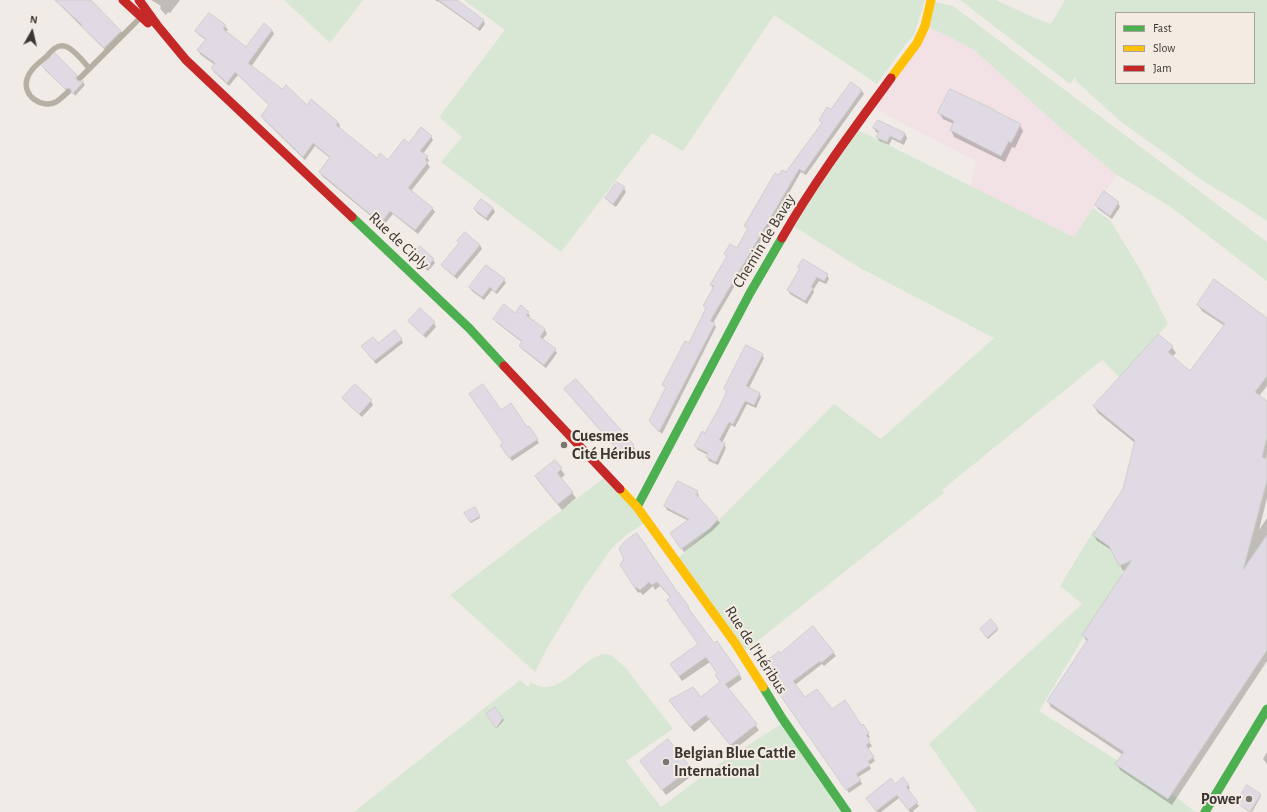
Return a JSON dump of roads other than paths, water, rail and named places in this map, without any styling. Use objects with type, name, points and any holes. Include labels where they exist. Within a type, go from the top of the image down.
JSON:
[{"type":"street","points":[[124,0],[186,60]]},
{"type":"street","name":"Rue de Ciply","points":[[140,0],[157,25],[186,60],[469,328],[637,507]]},
{"type":"street","name":"Chemin de Bavay","points":[[637,507],[750,293],[790,224],[858,122],[917,43],[925,26],[931,1]]},
{"type":"street","name":"Rue de l'Héribus","points":[[637,507],[735,643],[782,718],[847,812]]},
{"type":"street","points":[[1205,812],[1267,709]]},
{"type":"lane","points":[[80,78],[141,17]]},
{"type":"lane","points":[[68,92],[56,102],[48,104],[40,103],[34,100],[26,87],[30,72],[55,48],[61,45],[70,49],[90,68]]},
{"type":"place","name":"Cuesmes Cité Héribus","points":[[564,445]]},
{"type":"place","name":"Belgian Blue Cattle International","points":[[666,762]]},
{"type":"place","name":"Power","points":[[1249,799]]}]
